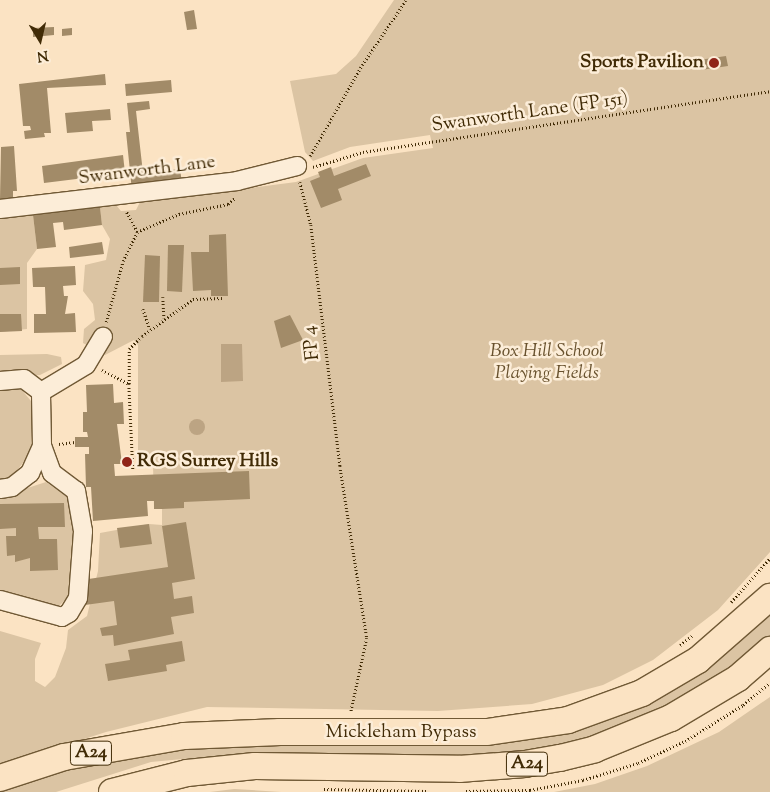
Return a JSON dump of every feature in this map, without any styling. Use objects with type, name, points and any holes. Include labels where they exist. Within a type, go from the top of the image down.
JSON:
[{"type":"highway","name":"Mickleham Bypass","points":[[0,778],[64,757],[184,736],[280,732],[487,732],[568,720],[642,693],[698,660],[770,598]]},
{"type":"highway","name":"Mickleham Bypass","points":[[112,792],[187,773],[255,766],[459,769],[525,764],[560,758],[594,749],[671,718],[738,678],[770,650]]},
{"type":"lane","name":"Swanworth Lane","points":[[0,209],[237,181],[297,166]]},
{"type":"lane","points":[[41,392],[86,365],[103,337]]},
{"type":"lane","points":[[0,381],[24,379],[41,392]]},
{"type":"lane","points":[[0,600],[62,617],[69,613],[78,598],[83,531],[76,491],[52,473],[42,446],[41,392]]},
{"type":"lane","points":[[0,489],[12,488],[30,473],[42,446]]},
{"type":"path","points":[[297,166],[312,154],[362,65],[406,0]]},
{"type":"path","name":"Swanworth Lane (FP 151)","points":[[297,166],[312,168],[363,152],[770,91]]},
{"type":"path","name":"FP 4","points":[[297,166],[311,225],[340,466],[367,638],[350,716]]},
{"type":"path","points":[[103,337],[112,293],[137,232],[179,214],[228,204],[235,197],[237,181]]},
{"type":"path","points":[[119,196],[137,232]]},
{"type":"path","points":[[164,297],[164,318]]},
{"type":"path","points":[[133,469],[129,349],[164,318],[193,299],[222,298]]},
{"type":"path","points":[[143,309],[150,329]]},
{"type":"path","points":[[86,365],[114,374],[129,384]]},
{"type":"path","points":[[726,607],[770,558]]},
{"type":"path","points":[[676,648],[698,631]]},
{"type":"green space","name":"Box Hill School Playing Fields","points":[[394,0],[770,0],[770,552],[718,610],[653,660],[603,685],[532,704],[438,711],[207,707],[106,732],[0,766],[0,631],[41,643],[35,659],[35,681],[45,687],[55,677],[66,648],[68,630],[87,616],[98,571],[100,533],[149,524],[162,525],[162,509],[154,509],[153,464],[138,451],[138,345],[134,340],[105,355],[83,343],[84,329],[95,320],[93,304],[83,291],[85,265],[106,260],[110,239],[102,225],[100,207],[116,205],[121,211],[136,210],[140,202],[296,182],[363,158],[433,148],[430,135],[350,147],[313,161],[305,152],[290,81],[336,74],[356,56]]},
{"type":"green space","points":[[33,215],[37,249],[27,263],[27,329],[0,332],[0,218]]},
{"type":"green space","points":[[47,354],[61,357],[62,364],[40,375],[0,378],[0,355]]},
{"type":"green space","points":[[21,389],[31,401],[32,451],[12,477],[0,479],[0,390]]},
{"type":"green space","points":[[46,482],[67,497],[75,523],[68,597],[58,607],[0,590],[0,497]]},
{"type":"green space","points":[[770,607],[770,642],[709,689],[587,742],[486,756],[253,761],[204,757],[151,762],[56,792],[0,792],[0,788],[59,771],[191,747],[544,735]]},
{"type":"green space","points":[[770,697],[770,792],[554,792],[595,784],[647,766],[719,732]]},
{"type":"green space","points":[[235,789],[281,792],[210,792]]},
{"type":"shaded area","points":[[221,344],[242,344],[243,381],[221,382]]},
{"type":"shaded area","points":[[194,419],[200,419],[205,424],[203,433],[194,435],[189,430],[189,424]]},
{"type":"building","points":[[194,10],[197,29],[187,30],[184,12]]},
{"type":"building","points":[[54,27],[54,35],[33,37],[33,28]]},
{"type":"building","points":[[72,28],[72,35],[62,36],[62,29]]},
{"type":"building","name":"Sports Pavilion","points":[[726,56],[728,66],[701,70],[699,60]]},
{"type":"building","points":[[105,74],[106,85],[47,88],[51,133],[44,133],[45,137],[25,139],[24,131],[31,130],[30,126],[23,126],[19,84]]},
{"type":"building","points":[[171,80],[172,92],[126,96],[125,84]]},
{"type":"building","points":[[149,101],[150,109],[136,111],[143,173],[180,169],[182,183],[132,191],[126,132],[130,132],[127,103]]},
{"type":"building","points":[[110,109],[111,120],[92,121],[93,131],[67,133],[65,113]]},
{"type":"building","points":[[14,146],[17,191],[13,191],[13,198],[0,199],[1,147]]},
{"type":"building","points":[[123,155],[125,173],[44,183],[42,166]]},
{"type":"building","points":[[366,164],[371,176],[338,189],[342,200],[321,208],[310,181],[320,177],[318,172],[331,167],[334,176]]},
{"type":"building","points":[[100,207],[102,225],[64,230],[63,222],[53,223],[56,247],[37,249],[33,215]]},
{"type":"building","points":[[226,234],[228,296],[211,296],[211,290],[193,291],[191,252],[209,252],[209,235]]},
{"type":"building","points":[[102,242],[104,254],[70,258],[69,247]]},
{"type":"building","points":[[168,245],[184,245],[182,292],[167,291]]},
{"type":"building","points":[[145,255],[160,256],[159,302],[143,302]]},
{"type":"building","points":[[75,266],[76,285],[63,286],[64,296],[68,296],[65,314],[75,313],[76,332],[34,333],[34,314],[46,314],[45,287],[33,287],[32,268]]},
{"type":"building","points":[[20,267],[20,284],[0,285],[0,268]]},
{"type":"building","points":[[0,314],[21,314],[22,331],[0,332]]},
{"type":"building","points":[[290,315],[303,340],[281,348],[274,321]]},
{"type":"building","points":[[113,384],[114,403],[123,402],[124,424],[117,424],[122,464],[114,464],[115,476],[249,471],[250,499],[184,502],[184,508],[162,509],[154,509],[154,501],[147,501],[148,516],[93,521],[91,487],[86,487],[85,454],[89,454],[89,447],[75,447],[75,437],[88,437],[87,432],[83,432],[83,412],[87,412],[86,385]]},
{"type":"building","points":[[64,503],[65,527],[38,527],[39,539],[57,539],[58,570],[30,571],[30,558],[15,562],[15,555],[7,556],[6,536],[16,536],[16,528],[0,529],[0,504]]},
{"type":"building","points":[[186,522],[195,579],[172,583],[174,599],[192,596],[194,613],[171,617],[174,634],[114,646],[113,635],[102,636],[100,628],[117,625],[114,601],[85,605],[82,580],[168,567],[162,526]]},
{"type":"building","points":[[149,524],[152,544],[120,548],[117,528]]},
{"type":"building","points":[[182,641],[185,661],[166,665],[167,671],[108,681],[105,664],[130,660],[128,650]]},
{"type":"place","name":"Sports Pavilion","points":[[714,63]]},
{"type":"place","name":"RGS Surrey Hills","points":[[127,462]]}]
